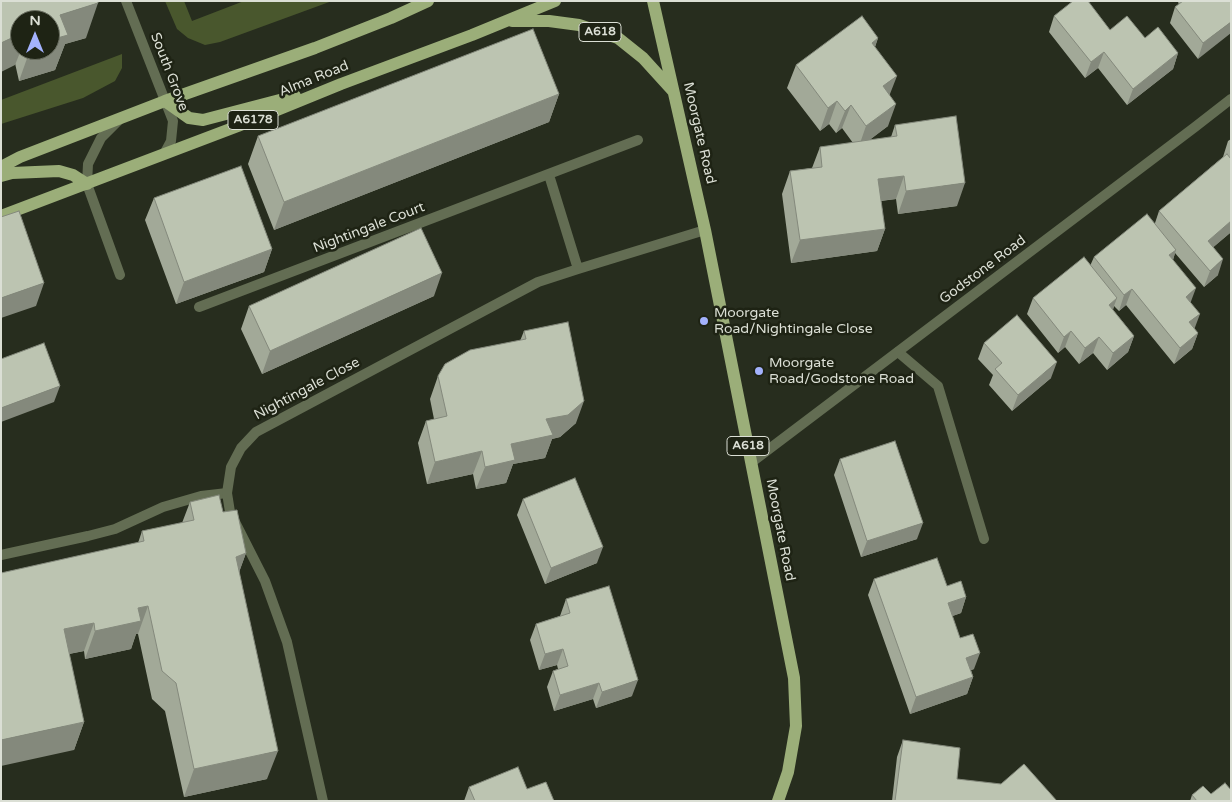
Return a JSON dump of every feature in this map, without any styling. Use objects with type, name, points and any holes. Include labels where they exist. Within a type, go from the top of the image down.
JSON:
[{"type":"main road","name":"Alma Road","points":[[1,168],[20,157],[165,101],[315,48],[428,1]]},
{"type":"main road","name":"Alma Road","points":[[1,216],[238,126],[341,84],[505,22],[554,1]]},
{"type":"main road","name":"Moorgate Road","points":[[653,1],[706,230],[794,678],[796,726],[788,772],[778,801]]},
{"type":"main road","name":"A618","points":[[505,22],[549,22],[579,25],[618,38],[643,58],[674,92]]},
{"type":"main road","name":"A6178","points":[[165,101],[189,118],[203,120],[341,84]]},
{"type":"main road","points":[[1,176],[12,173],[59,170],[72,174],[87,184]]},
{"type":"street","name":"South Grove","points":[[126,1],[173,121],[171,141],[164,154]]},
{"type":"street","name":"Godstone Road","points":[[752,462],[1231,99]]},
{"type":"street","points":[[120,118],[101,138],[88,164],[87,184],[120,275]]},
{"type":"street","name":"Nightingale Court","points":[[199,307],[638,140]]},
{"type":"street","points":[[549,174],[578,269]]},
{"type":"street","name":"Nightingale Close","points":[[323,801],[287,642],[265,580],[230,512],[227,493],[231,467],[241,448],[256,432],[538,282],[706,230]]},
{"type":"street","points":[[898,352],[938,386],[984,539]]},
{"type":"street","points":[[1,556],[115,529],[163,507],[201,496],[227,493]]},
{"type":"green space","points":[[165,1],[184,1],[192,21],[244,1],[332,1],[220,42],[205,45],[188,38],[177,29]]},
{"type":"green space","points":[[122,54],[122,68],[115,81],[83,98],[1,124],[1,100]]},
{"type":"building","points":[[1,1],[98,1],[98,3],[60,15],[60,10],[10,10],[10,39],[1,43]]},
{"type":"building","points":[[1073,1],[1088,1],[1110,30],[1127,16],[1145,38],[1158,27],[1178,53],[1133,89],[1104,52],[1091,62],[1054,16]]},
{"type":"building","points":[[1183,1],[1231,1],[1231,22],[1203,43],[1175,7]]},
{"type":"building","points":[[60,15],[68,35],[60,37]]},
{"type":"building","points":[[862,16],[878,38],[872,43],[897,76],[883,86],[896,104],[866,126],[851,105],[845,111],[837,101],[828,108],[796,65]]},
{"type":"building","points":[[533,29],[559,94],[284,202],[258,136]]},
{"type":"building","points":[[956,116],[965,183],[906,191],[904,176],[878,179],[885,229],[800,240],[790,171],[822,167],[820,147],[897,136],[895,125]]},
{"type":"building","points":[[1227,154],[1231,159],[1231,221],[1208,241],[1223,259],[1210,271],[1159,211]]},
{"type":"building","points":[[241,166],[272,249],[184,282],[154,198]]},
{"type":"building","points":[[19,211],[44,283],[1,298],[1,217]]},
{"type":"building","points":[[1147,214],[1176,250],[1169,255],[1196,288],[1186,297],[1200,314],[1189,322],[1198,333],[1180,348],[1132,289],[1124,295],[1094,257]]},
{"type":"building","points":[[421,228],[442,273],[270,351],[249,306]]},
{"type":"building","points":[[1084,257],[1117,298],[1109,305],[1134,336],[1113,353],[1099,337],[1085,348],[1071,331],[1064,337],[1033,298]]},
{"type":"building","points":[[1017,315],[1057,362],[1018,395],[995,369],[1002,363],[984,343]]},
{"type":"building","points":[[568,322],[584,401],[568,415],[546,419],[553,435],[511,444],[515,460],[485,467],[482,451],[435,462],[426,421],[447,416],[438,376],[445,364],[470,350],[526,339],[524,331]]},
{"type":"building","points":[[44,343],[60,386],[1,408],[1,359]]},
{"type":"building","points":[[895,441],[923,523],[867,541],[840,459]]},
{"type":"building","points":[[575,478],[603,547],[551,568],[523,499]]},
{"type":"building","points":[[219,495],[223,512],[237,510],[246,553],[236,557],[278,751],[194,769],[176,683],[162,671],[148,606],[138,608],[141,621],[95,631],[94,623],[64,629],[84,722],[1,740],[1,573],[144,541],[142,531],[194,520],[190,502]]},
{"type":"building","points":[[937,558],[947,586],[961,581],[966,597],[948,603],[960,638],[973,634],[980,653],[966,658],[973,677],[916,697],[874,579]]},
{"type":"building","points":[[609,586],[638,680],[602,692],[599,683],[560,695],[553,671],[568,666],[563,649],[545,654],[536,624],[570,613],[566,599]]},
{"type":"building","points":[[903,740],[960,748],[957,779],[1001,784],[1024,764],[1057,801],[895,801]]},
{"type":"building","points":[[518,767],[527,789],[546,782],[554,801],[475,801],[469,787]]},
{"type":"building","points":[[1225,783],[1231,790],[1231,801],[1197,801],[1192,795],[1203,786],[1211,794]]},
{"type":"place","name":"Moorgate Road/Nightingale Close","points":[[704,321]]},
{"type":"place","name":"Moorgate Road/Godstone Road","points":[[759,371]]}]
